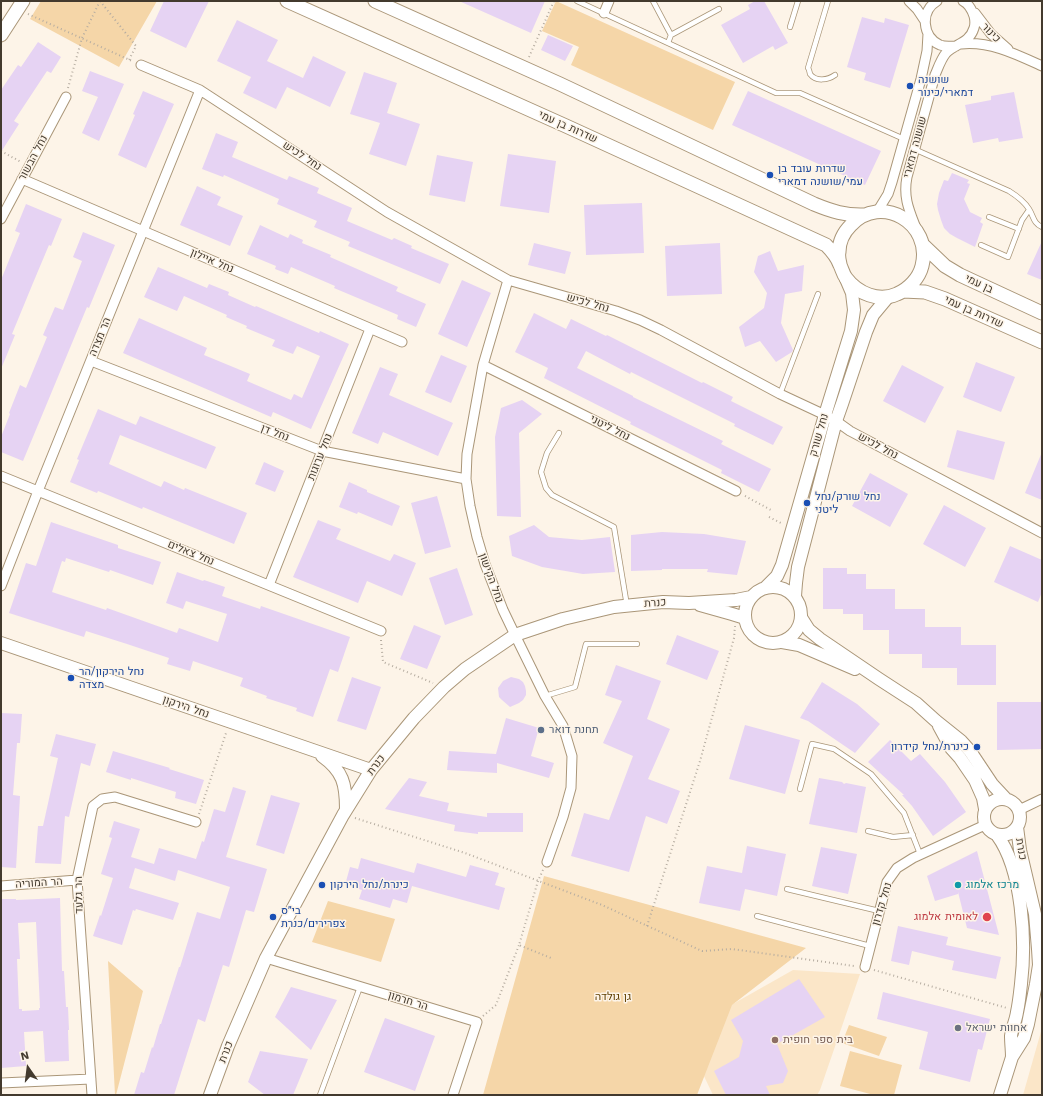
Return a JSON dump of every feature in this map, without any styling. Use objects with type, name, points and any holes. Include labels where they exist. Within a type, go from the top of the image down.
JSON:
[{"type":"main road","name":"שדרות בן עמי","points":[[287,1],[826,245],[833,252],[846,278],[854,287],[864,293],[875,297],[888,297],[896,295],[914,283],[921,271],[924,258],[923,245],[918,231],[910,222],[900,216],[888,212],[871,214],[844,214],[831,211],[524,68],[375,1]]},
{"type":"main road","points":[[1,35],[21,5]]},
{"type":"main road","name":"שדרות בן עמי","points":[[840,264],[839,252],[841,241],[846,230],[854,221],[871,214]]},
{"type":"main road","name":"בן עמי","points":[[923,245],[945,266],[960,275],[1042,313]]},
{"type":"main road","name":"שדרות בן עמי","points":[[903,291],[925,292],[938,296],[1042,342]]},
{"type":"street","points":[[604,13],[609,1]]},
{"type":"street","points":[[909,1],[917,9],[925,21]]},
{"type":"street","points":[[925,21],[929,9],[937,1]]},
{"type":"street","name":"כינור","points":[[963,1],[966,2],[991,34],[1002,44],[1015,53],[1042,66]]},
{"type":"street","name":"שושנה דמארי","points":[[918,231],[906,198],[905,186],[908,170],[938,66],[945,54],[969,38],[972,34],[975,26],[972,9]]},
{"type":"street","name":"שושנה דמארי","points":[[871,214],[888,194],[921,79],[926,57],[928,34],[925,21]]},
{"type":"street","name":"כינור","points":[[928,34],[940,45],[949,47],[972,43],[983,44],[1015,53]]},
{"type":"street","name":"נחל לכיש","points":[[141,65],[200,90],[387,212],[508,280],[616,311],[640,320],[780,394],[825,415],[850,431],[1042,532]]},
{"type":"street","name":"הר מצדה","points":[[1,586],[200,90]]},
{"type":"street","name":"נחל הבשור","points":[[1,219],[66,97]]},
{"type":"street","name":"נחל איילון","points":[[22,180],[402,342]]},
{"type":"street","name":"נחל שורק","points":[[765,588],[777,576],[782,565],[851,331],[854,310],[852,293],[846,278]]},
{"type":"street","name":"נחל הקישון","points":[[508,280],[483,365],[467,454],[466,479],[470,506],[485,564],[515,635],[545,696],[563,726],[572,756],[571,788],[563,817],[547,862]]},
{"type":"street","name":"נחל שורק","points":[[795,596],[798,567],[836,421],[873,315],[888,297]]},
{"type":"street","name":"נחל ערוגות","points":[[269,585],[370,329]]},
{"type":"street","name":"נחל דן","points":[[91,361],[322,452],[466,479]]},
{"type":"street","name":"נחל ליטני","points":[[483,365],[736,491]]},
{"type":"street","name":"נחל צאלים","points":[[1,476],[381,631]]},
{"type":"street","points":[[765,588],[773,586],[789,591],[795,596],[802,611],[802,619],[795,634],[782,642]]},
{"type":"street","name":"כנרת","points":[[210,1095],[228,1046],[266,958],[344,812],[371,770],[414,718],[444,687],[465,669],[515,635],[563,619],[614,607],[663,602],[689,603],[736,600],[751,596],[765,588]]},
{"type":"street","points":[[751,596],[745,611],[740,617],[751,633],[758,639],[765,642],[782,642],[799,645],[879,679]]},
{"type":"street","name":"כנרת","points":[[689,603],[740,617]]},
{"type":"street","points":[[802,619],[809,630],[820,639],[916,703],[961,741],[970,751],[992,784],[1006,799],[1016,805],[1019,810],[1020,822],[1017,827],[1009,834],[1003,836],[992,833],[987,829],[983,819],[983,814],[985,809],[994,800],[1006,799]]},
{"type":"street","name":"נחל הירקון","points":[[1,643],[371,770]]},
{"type":"street","points":[[936,721],[951,748],[975,780],[983,798],[985,809]]},
{"type":"street","points":[[316,751],[331,763],[341,776],[346,792],[344,812]]},
{"type":"street","name":"הר גלעד","points":[[92,1095],[77,880],[93,806],[102,799],[115,797],[196,822]]},
{"type":"street","points":[[1019,810],[1042,798]]},
{"type":"street","name":"נחל קדרון","points":[[865,967],[887,882],[897,868],[920,854],[985,825]]},
{"type":"street","name":"כנרת","points":[[1000,1095],[1012,1057],[1024,1038],[1040,969],[1035,914],[1020,850],[1017,827]]},
{"type":"street","name":"כנרת","points":[[997,835],[1002,842],[1011,864],[1022,922],[1023,965],[1017,1011],[1011,1035],[1012,1057]]},
{"type":"street","name":"הר המוריה","points":[[1,886],[77,880]]},
{"type":"street","name":"הר חרמון","points":[[266,958],[477,1022]]},
{"type":"street","points":[[1023,965],[1040,969]]},
{"type":"street","points":[[1032,1002],[1042,995]]},
{"type":"street","points":[[453,1095],[477,1022]]},
{"type":"street","points":[[1,1083],[91,1079]]},
{"type":"lane","points":[[577,1],[776,93],[800,93],[904,139]]},
{"type":"lane","points":[[653,1],[671,35]]},
{"type":"lane","points":[[790,28],[798,1]]},
{"type":"lane","points":[[828,1],[808,68],[810,74],[824,80],[835,75]]},
{"type":"lane","points":[[668,43],[671,35],[719,9]]},
{"type":"lane","points":[[914,149],[1009,191],[1017,196],[1029,210],[1036,223],[1042,227]]},
{"type":"lane","points":[[981,245],[1008,257],[1022,220],[1029,210]]},
{"type":"lane","points":[[989,217],[1019,229]]},
{"type":"lane","points":[[780,394],[818,294]]},
{"type":"lane","points":[[559,433],[547,452],[541,472],[546,488],[552,496],[614,527],[627,606]]},
{"type":"lane","points":[[545,696],[575,687],[586,644],[637,644]]},
{"type":"lane","points":[[800,789],[812,744],[834,749],[871,774],[904,813],[920,854]]},
{"type":"lane","points":[[868,831],[893,837],[913,835]]},
{"type":"lane","points":[[787,889],[879,911]]},
{"type":"lane","points":[[757,916],[870,946]]},
{"type":"lane","points":[[320,1095],[360,987]]},
{"type":"path","points":[[66,97],[82,38],[100,1],[136,46],[129,60]]},
{"type":"path","points":[[524,68],[554,1]]},
{"type":"path","points":[[21,5],[82,38],[141,65]]},
{"type":"path","points":[[1,150],[29,166]]},
{"type":"path","points":[[736,491],[771,510]]},
{"type":"path","points":[[648,926],[700,761],[740,617]]},
{"type":"path","points":[[381,631],[383,662],[444,687]]},
{"type":"path","points":[[196,822],[230,722]]},
{"type":"path","points":[[344,812],[465,852],[602,905],[702,951],[732,949],[865,967],[1017,1011]]},
{"type":"path","points":[[477,1022],[496,1005],[519,946],[538,881],[547,862]]},
{"type":"path","points":[[519,946],[551,958]]},
{"type":"shaded area","name":"בית ספר חופית","points":[[793,970],[860,974],[817,1095],[713,1095],[702,1072],[724,1009]]},
{"type":"shaded area","points":[[1042,1028],[1042,1095],[1023,1095]]},
{"type":"green space","points":[[41,1],[157,1],[119,67],[30,19]]},
{"type":"green space","points":[[556,1],[735,82],[713,130],[571,65],[579,47],[542,31]]},
{"type":"green space","name":"גן גולדה","points":[[544,876],[806,948],[732,1005],[697,1095],[483,1095]]},
{"type":"green space","points":[[328,901],[395,919],[381,962],[312,942]]},
{"type":"green space","points":[[108,961],[143,991],[116,1095],[115,1095]]},
{"type":"green space","points":[[849,1025],[887,1037],[879,1056],[842,1043]]},
{"type":"green space","points":[[850,1051],[902,1065],[894,1095],[874,1095],[840,1086]]},
{"type":"building","points":[[164,1],[209,1],[186,48],[150,31]]},
{"type":"building","points":[[459,1],[545,1],[531,33]]},
{"type":"building","points":[[755,1],[764,1],[788,43],[775,50],[773,46],[743,63],[721,25],[750,9],[748,5]]},
{"type":"building","points":[[862,17],[884,23],[885,18],[909,25],[890,88],[864,80],[866,73],[847,67]]},
{"type":"building","points":[[237,20],[278,40],[267,61],[303,78],[313,56],[346,72],[330,107],[287,87],[276,109],[243,93],[251,77],[217,61]]},
{"type":"building","points":[[548,35],[573,46],[565,61],[541,50]]},
{"type":"building","points":[[38,42],[61,57],[51,73],[47,71],[14,121],[19,124],[1,152],[1,90],[18,65],[21,67]]},
{"type":"building","points":[[90,71],[124,84],[99,141],[82,133],[98,97],[82,91]]},
{"type":"building","points":[[364,72],[397,83],[387,113],[420,124],[406,166],[369,154],[380,123],[350,114]]},
{"type":"building","points":[[143,91],[174,104],[146,168],[118,155],[135,115],[133,114]]},
{"type":"building","points":[[748,91],[881,151],[865,185],[732,125]]},
{"type":"building","points":[[1014,92],[1023,138],[999,142],[998,138],[973,143],[965,105],[991,100],[991,96]]},
{"type":"building","points":[[216,133],[238,142],[232,157],[287,180],[289,176],[319,188],[317,193],[352,208],[347,221],[392,240],[394,238],[412,246],[411,248],[449,264],[440,284],[348,246],[350,242],[314,227],[317,221],[277,204],[279,199],[224,175],[223,177],[202,169]]},
{"type":"building","points":[[508,154],[556,161],[549,213],[500,206]]},
{"type":"building","points":[[437,155],[473,162],[465,202],[429,195]]},
{"type":"building","points":[[952,173],[969,180],[967,183],[970,184],[964,199],[970,212],[982,218],[980,222],[983,224],[975,247],[950,234],[944,228],[941,220],[937,204],[939,193],[944,180],[948,181]]},
{"type":"building","points":[[197,186],[221,197],[217,205],[243,216],[230,246],[180,225]]},
{"type":"building","points":[[642,203],[644,253],[586,255],[584,205]]},
{"type":"building","points":[[26,204],[62,219],[51,246],[49,245],[12,334],[15,335],[1,369],[1,280],[20,233],[15,231]]},
{"type":"building","points":[[260,225],[288,238],[290,234],[303,240],[302,243],[398,287],[396,291],[426,304],[416,327],[397,319],[398,315],[334,288],[335,286],[291,267],[288,274],[275,269],[276,266],[247,254]]},
{"type":"building","points":[[83,232],[115,245],[89,308],[87,307],[23,461],[1,452],[1,437],[20,385],[26,388],[47,337],[43,335],[55,307],[63,310],[82,261],[73,257]]},
{"type":"building","points":[[1042,241],[1042,280],[1027,274]]},
{"type":"building","points":[[534,243],[571,252],[565,274],[528,265]]},
{"type":"building","points":[[720,243],[722,294],[667,296],[665,246]]},
{"type":"building","points":[[770,251],[778,271],[804,265],[802,291],[785,294],[781,323],[793,350],[776,362],[760,341],[745,347],[739,327],[764,308],[767,293],[754,272],[758,256]]},
{"type":"building","points":[[158,267],[207,288],[209,284],[229,292],[228,295],[255,307],[256,306],[319,333],[320,331],[349,344],[311,429],[273,412],[271,417],[123,353],[139,318],[207,348],[204,355],[250,374],[247,381],[291,400],[294,394],[302,398],[320,356],[297,346],[293,354],[272,346],[275,340],[246,328],[247,326],[226,317],[227,315],[184,296],[177,311],[144,297]]},
{"type":"building","points":[[462,280],[491,293],[467,347],[438,334]]},
{"type":"building","points":[[534,313],[566,329],[571,319],[606,336],[607,335],[733,397],[731,401],[783,427],[773,445],[734,426],[735,424],[631,372],[630,374],[586,351],[577,368],[723,441],[721,444],[771,469],[759,492],[721,473],[722,470],[630,424],[631,422],[544,378],[548,368],[515,352]]},
{"type":"building","points":[[441,355],[467,366],[451,403],[425,392]]},
{"type":"building","points":[[976,362],[1015,377],[1001,412],[963,397]]},
{"type":"building","points":[[902,365],[944,387],[925,423],[883,401]]},
{"type":"building","points":[[380,367],[398,374],[389,395],[453,423],[438,456],[383,432],[378,444],[352,433]]},
{"type":"building","points":[[522,400],[542,414],[519,433],[521,517],[497,516],[495,437],[501,408]]},
{"type":"building","points":[[98,409],[136,425],[140,416],[216,447],[206,469],[120,435],[109,464],[161,487],[164,481],[184,490],[185,488],[247,513],[234,544],[143,507],[142,509],[98,491],[97,493],[70,482],[79,460],[77,459]]},
{"type":"building","points":[[957,430],[1005,442],[994,480],[947,467]]},
{"type":"building","points":[[1042,452],[1042,500],[1025,493]]},
{"type":"building","points":[[264,462],[284,471],[275,492],[255,484]]},
{"type":"building","points":[[870,473],[908,494],[890,527],[852,506]]},
{"type":"building","points":[[349,482],[367,490],[367,492],[400,506],[392,526],[358,512],[357,514],[339,507]]},
{"type":"building","points":[[437,496],[451,547],[425,554],[411,503]]},
{"type":"building","points":[[944,505],[986,528],[965,567],[923,544]]},
{"type":"building","points":[[318,520],[341,529],[336,539],[390,561],[394,554],[416,563],[402,596],[367,581],[358,603],[293,577]]},
{"type":"building","points":[[51,522],[118,545],[118,548],[161,562],[153,585],[110,570],[109,572],[66,558],[65,562],[62,561],[52,592],[106,610],[107,608],[177,633],[179,628],[218,642],[227,614],[186,601],[183,609],[166,603],[177,572],[225,587],[222,596],[260,609],[261,606],[350,637],[338,672],[330,669],[313,717],[296,711],[297,708],[266,698],[267,696],[240,686],[243,678],[193,661],[190,671],[167,664],[169,658],[127,644],[86,631],[84,637],[9,613],[26,563],[36,566]]},
{"type":"building","points":[[534,525],[549,537],[582,540],[610,537],[615,572],[583,574],[542,567],[512,556],[509,536]]},
{"type":"building","points":[[662,532],[704,534],[746,541],[737,575],[707,572],[708,569],[631,571],[631,535]]},
{"type":"building","points":[[1010,546],[1042,560],[1042,592],[1038,602],[994,582]]},
{"type":"building","points":[[457,568],[473,615],[445,625],[429,578]]},
{"type":"building","points":[[823,568],[847,568],[847,574],[866,574],[866,589],[895,589],[895,609],[925,609],[925,627],[961,627],[961,645],[996,645],[996,685],[957,685],[957,668],[922,668],[922,654],[889,654],[889,630],[863,630],[863,614],[843,614],[843,609],[823,609]]},
{"type":"building","points":[[414,625],[441,636],[427,669],[400,659]]},
{"type":"building","points":[[677,635],[719,651],[707,680],[666,664]]},
{"type":"building","points":[[616,665],[661,681],[647,719],[670,729],[648,779],[680,791],[667,824],[646,816],[629,872],[571,856],[584,813],[609,820],[633,756],[603,743],[622,701],[605,695]]},
{"type":"building","points":[[352,677],[381,687],[366,730],[337,721]]},
{"type":"building","points":[[511,677],[519,679],[523,682],[526,695],[519,703],[510,707],[499,697],[498,688],[503,681]]},
{"type":"building","points":[[822,682],[857,704],[880,724],[855,753],[808,721],[800,718]]},
{"type":"building","points":[[997,702],[1042,702],[1042,749],[997,750]]},
{"type":"building","points":[[1,713],[22,714],[20,743],[17,743],[13,795],[20,796],[16,868],[1,867]]},
{"type":"building","points":[[506,718],[539,728],[531,756],[554,763],[549,778],[497,763],[497,773],[447,770],[449,751],[496,754]]},
{"type":"building","points":[[745,725],[800,740],[785,794],[729,779]]},
{"type":"building","points":[[56,734],[96,744],[90,766],[81,763],[69,817],[65,816],[61,864],[35,863],[38,826],[43,826],[58,758],[50,756]]},
{"type":"building","points":[[890,740],[911,761],[920,754],[945,782],[966,812],[933,836],[912,806],[902,795],[904,795],[868,762]]},
{"type":"building","points":[[113,751],[204,780],[196,804],[175,798],[176,792],[106,772]]},
{"type":"building","points":[[409,778],[427,782],[419,796],[449,803],[447,811],[487,817],[487,813],[523,813],[523,832],[478,832],[478,834],[454,831],[455,825],[385,809]]},
{"type":"building","points":[[819,778],[866,787],[857,833],[809,824]]},
{"type":"building","points":[[233,787],[246,791],[226,857],[267,869],[254,912],[246,910],[229,967],[223,965],[205,1022],[198,1019],[174,1095],[134,1095],[141,1072],[144,1073],[152,1047],[153,1048],[197,912],[220,919],[230,887],[178,870],[175,881],[135,868],[129,888],[179,903],[173,920],[136,909],[135,911],[133,910],[122,945],[93,936],[113,878],[101,874],[112,838],[109,837],[114,821],[140,829],[131,857],[154,864],[159,848],[196,859],[202,841],[204,842],[214,809],[225,812]]},
{"type":"building","points":[[271,795],[300,803],[284,854],[256,845]]},
{"type":"building","points":[[747,846],[786,854],[777,896],[745,889],[740,911],[699,903],[707,866],[742,873]]},
{"type":"building","points":[[821,847],[857,854],[848,894],[812,886]]},
{"type":"building","name":"מרכז אלמוג","points":[[977,851],[999,935],[967,928],[958,892],[958,894],[935,901],[927,876]]},
{"type":"building","points":[[361,858],[414,873],[417,863],[466,877],[470,865],[499,873],[495,885],[505,888],[499,910],[412,886],[407,903],[393,899],[390,908],[359,899],[362,890],[345,885],[350,867],[358,869]]},
{"type":"building","points":[[60,898],[62,971],[64,971],[66,1007],[68,1007],[69,1061],[45,1062],[43,1031],[24,1032],[26,1066],[1,1068],[1,899],[16,900]],"holes":[[[36,922],[39,1010],[22,1011],[22,1009],[19,1009],[17,959],[20,959],[18,923]]]},
{"type":"building","points":[[898,926],[948,937],[946,945],[1001,957],[996,979],[952,970],[954,961],[912,951],[909,965],[891,961]]},
{"type":"building","points":[[799,979],[825,1017],[777,1044],[788,1071],[783,1083],[766,1086],[770,1095],[726,1095],[714,1071],[739,1057],[743,1041],[731,1020]]},
{"type":"building","points":[[291,987],[337,1000],[311,1050],[275,1017]]},
{"type":"building","points":[[883,992],[990,1019],[982,1050],[978,1049],[970,1082],[919,1069],[928,1032],[877,1019]]},
{"type":"building","points":[[385,1018],[435,1036],[415,1091],[364,1072]]},
{"type":"building","points":[[260,1051],[308,1059],[293,1095],[265,1095],[248,1082]]},
{"type":"place","name":"שושנה דמארי/כינור","points":[[910,86]]},
{"type":"place","name":"שדרות עובד בן עמי/שושנה דמארי","points":[[770,175]]},
{"type":"place","name":"נחל שורק/נחל ליטני","points":[[807,503]]},
{"type":"place","name":"נחל הירקון/הר מצדה","points":[[71,678]]},
{"type":"place","name":"תחנת דואר","points":[[541,730]]},
{"type":"place","name":"כינרת/נחל קידרון","points":[[977,747]]},
{"type":"place","name":"כינרת/נחל הירקון","points":[[322,885]]},
{"type":"place","name":"מרכז אלמוג","points":[[958,885]]},
{"type":"place","name":"בי״ס צפרירים/כנרת","points":[[273,917]]},
{"type":"place","name":"לאומית אלמוג","points":[[987,917]]},
{"type":"place","name":"אחוות ישראל","points":[[958,1028]]},
{"type":"place","name":"בית ספר חופית","points":[[775,1040]]}]
